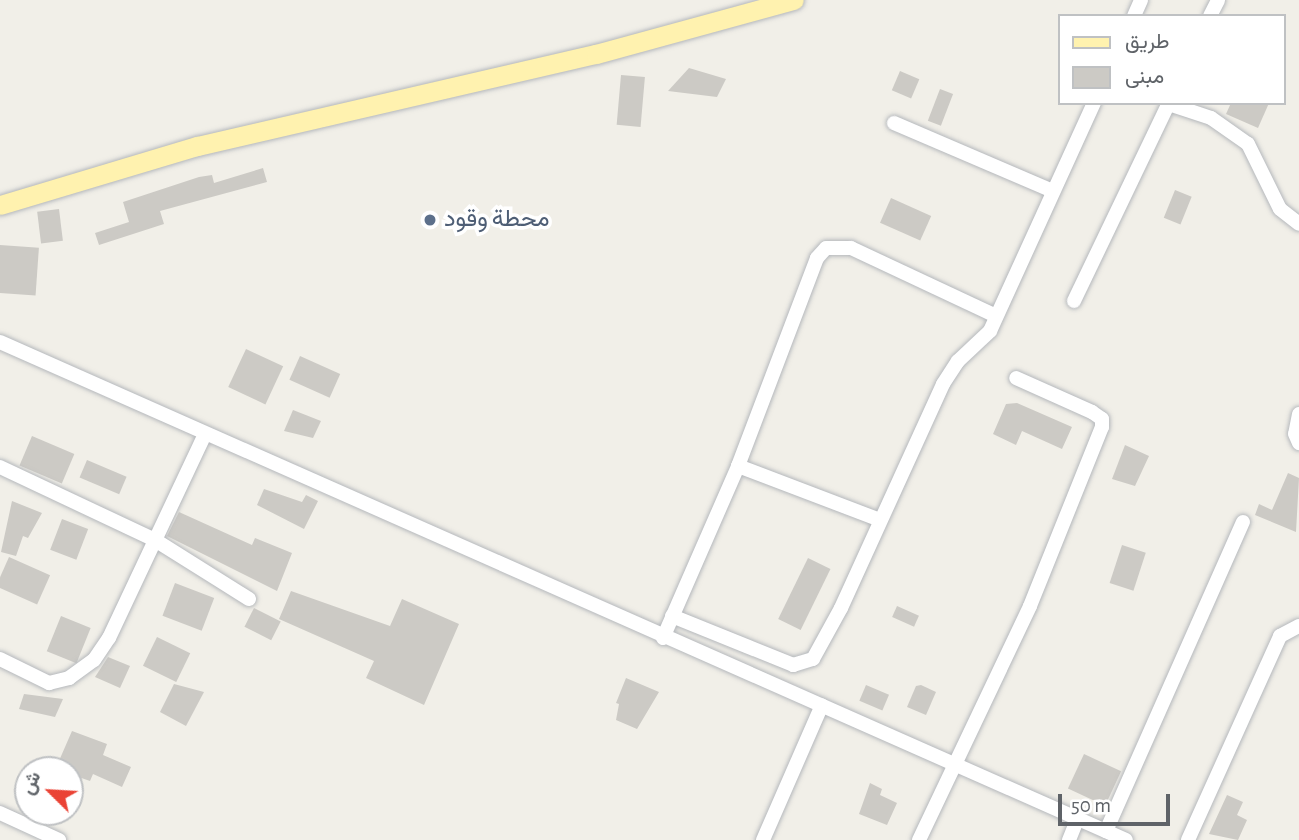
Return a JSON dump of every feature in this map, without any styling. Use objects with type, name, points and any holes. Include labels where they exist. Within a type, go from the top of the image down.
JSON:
[{"type":"main road","points":[[1,193],[48,180],[66,183],[197,146],[596,54],[794,0]]},
{"type":"street","points":[[672,615],[801,664],[813,659],[841,608],[943,384],[958,361],[983,341],[996,316],[1093,105]]},
{"type":"street","points":[[1074,301],[1169,105]]},
{"type":"street","points":[[1172,105],[1211,118],[1248,144],[1280,209],[1299,224]]},
{"type":"street","points":[[894,123],[1053,191]]},
{"type":"street","points":[[663,638],[738,466],[817,258],[826,248],[851,248],[996,316]]},
{"type":"street","points":[[0,342],[663,638],[822,705],[1126,840]]},
{"type":"street","points":[[919,840],[1030,606],[1102,424],[1092,412],[1016,378]]},
{"type":"street","points":[[1299,414],[1295,434],[1299,443]]},
{"type":"street","points":[[0,659],[49,682],[78,673],[108,638],[205,433]]},
{"type":"street","points":[[738,466],[880,520]]},
{"type":"street","points":[[0,467],[155,540],[249,599]]},
{"type":"street","points":[[1106,831],[1243,522]]},
{"type":"street","points":[[1188,840],[1280,636],[1299,626]]},
{"type":"street","points":[[763,840],[822,705]]},
{"type":"street","points":[[0,813],[59,840]]},
{"type":"street","points":[[1069,840],[1078,818]]},
{"type":"building","points":[[689,68],[726,79],[717,97],[668,91]]},
{"type":"building","points":[[900,71],[919,79],[911,99],[892,90]]},
{"type":"building","points":[[621,75],[645,77],[641,127],[617,125]]},
{"type":"building","points":[[940,89],[953,94],[941,126],[928,121]]},
{"type":"building","points":[[1230,105],[1268,105],[1258,128],[1226,114]]},
{"type":"building","points":[[263,168],[267,182],[160,211],[164,224],[99,245],[95,233],[129,222],[123,202],[199,177],[212,175],[214,183]]},
{"type":"building","points":[[1175,190],[1192,197],[1180,225],[1164,218]]},
{"type":"building","points":[[891,198],[931,216],[920,241],[880,223]]},
{"type":"building","points":[[59,209],[63,241],[41,243],[37,212]]},
{"type":"building","points":[[0,245],[39,248],[36,296],[0,293]]},
{"type":"building","points":[[246,349],[283,366],[265,404],[228,387]]},
{"type":"building","points":[[300,356],[340,374],[330,398],[289,380]]},
{"type":"building","points":[[1017,403],[1072,427],[1062,449],[1022,431],[1016,445],[993,434],[1006,404]]},
{"type":"building","points":[[293,410],[321,421],[313,438],[284,431]]},
{"type":"building","points":[[32,436],[74,454],[62,483],[19,465]]},
{"type":"building","points":[[1125,445],[1149,456],[1135,486],[1112,479]]},
{"type":"building","points":[[87,460],[127,477],[119,494],[80,477]]},
{"type":"building","points":[[1288,473],[1299,478],[1296,532],[1255,515],[1259,504],[1272,510]]},
{"type":"building","points":[[264,489],[302,502],[306,495],[318,501],[304,529],[257,505]]},
{"type":"building","points":[[12,501],[42,513],[28,538],[23,536],[16,556],[1,552]]},
{"type":"building","points":[[179,512],[252,545],[255,538],[292,553],[277,591],[167,536]]},
{"type":"building","points":[[62,519],[88,529],[76,560],[50,550]]},
{"type":"building","points":[[1122,545],[1146,553],[1133,591],[1110,583]]},
{"type":"building","points":[[9,557],[50,575],[37,605],[0,588],[0,577]]},
{"type":"building","points":[[808,558],[830,569],[801,630],[778,619]]},
{"type":"building","points":[[175,583],[214,598],[202,631],[162,616]]},
{"type":"building","points":[[291,591],[390,626],[402,599],[459,624],[424,705],[366,678],[374,661],[279,619]]},
{"type":"building","points":[[897,606],[919,616],[914,627],[892,617]]},
{"type":"building","points":[[254,608],[281,622],[271,640],[244,627]]},
{"type":"building","points":[[61,616],[91,628],[76,663],[47,651]]},
{"type":"building","points":[[157,637],[190,653],[176,682],[143,666]]},
{"type":"building","points":[[108,657],[130,666],[120,688],[95,677]]},
{"type":"building","points":[[626,678],[659,692],[637,729],[616,720],[619,704],[616,703]]},
{"type":"building","points":[[174,684],[204,692],[186,726],[160,712]]},
{"type":"building","points":[[866,685],[889,695],[882,710],[859,701]]},
{"type":"building","points":[[921,685],[936,692],[926,715],[907,707],[916,686]]},
{"type":"building","points":[[24,694],[63,699],[55,717],[19,709]]},
{"type":"building","points":[[72,731],[107,744],[103,755],[131,767],[122,787],[93,774],[90,781],[84,779],[84,756],[61,756]]},
{"type":"building","points":[[1084,754],[1121,771],[1105,806],[1068,788]]},
{"type":"building","points":[[870,783],[882,789],[880,795],[897,803],[887,825],[859,814]]},
{"type":"building","points":[[1227,795],[1243,802],[1237,815],[1247,820],[1238,840],[1209,834]]},
{"type":"place","name":"محطة وقود","points":[[430,220]]}]
